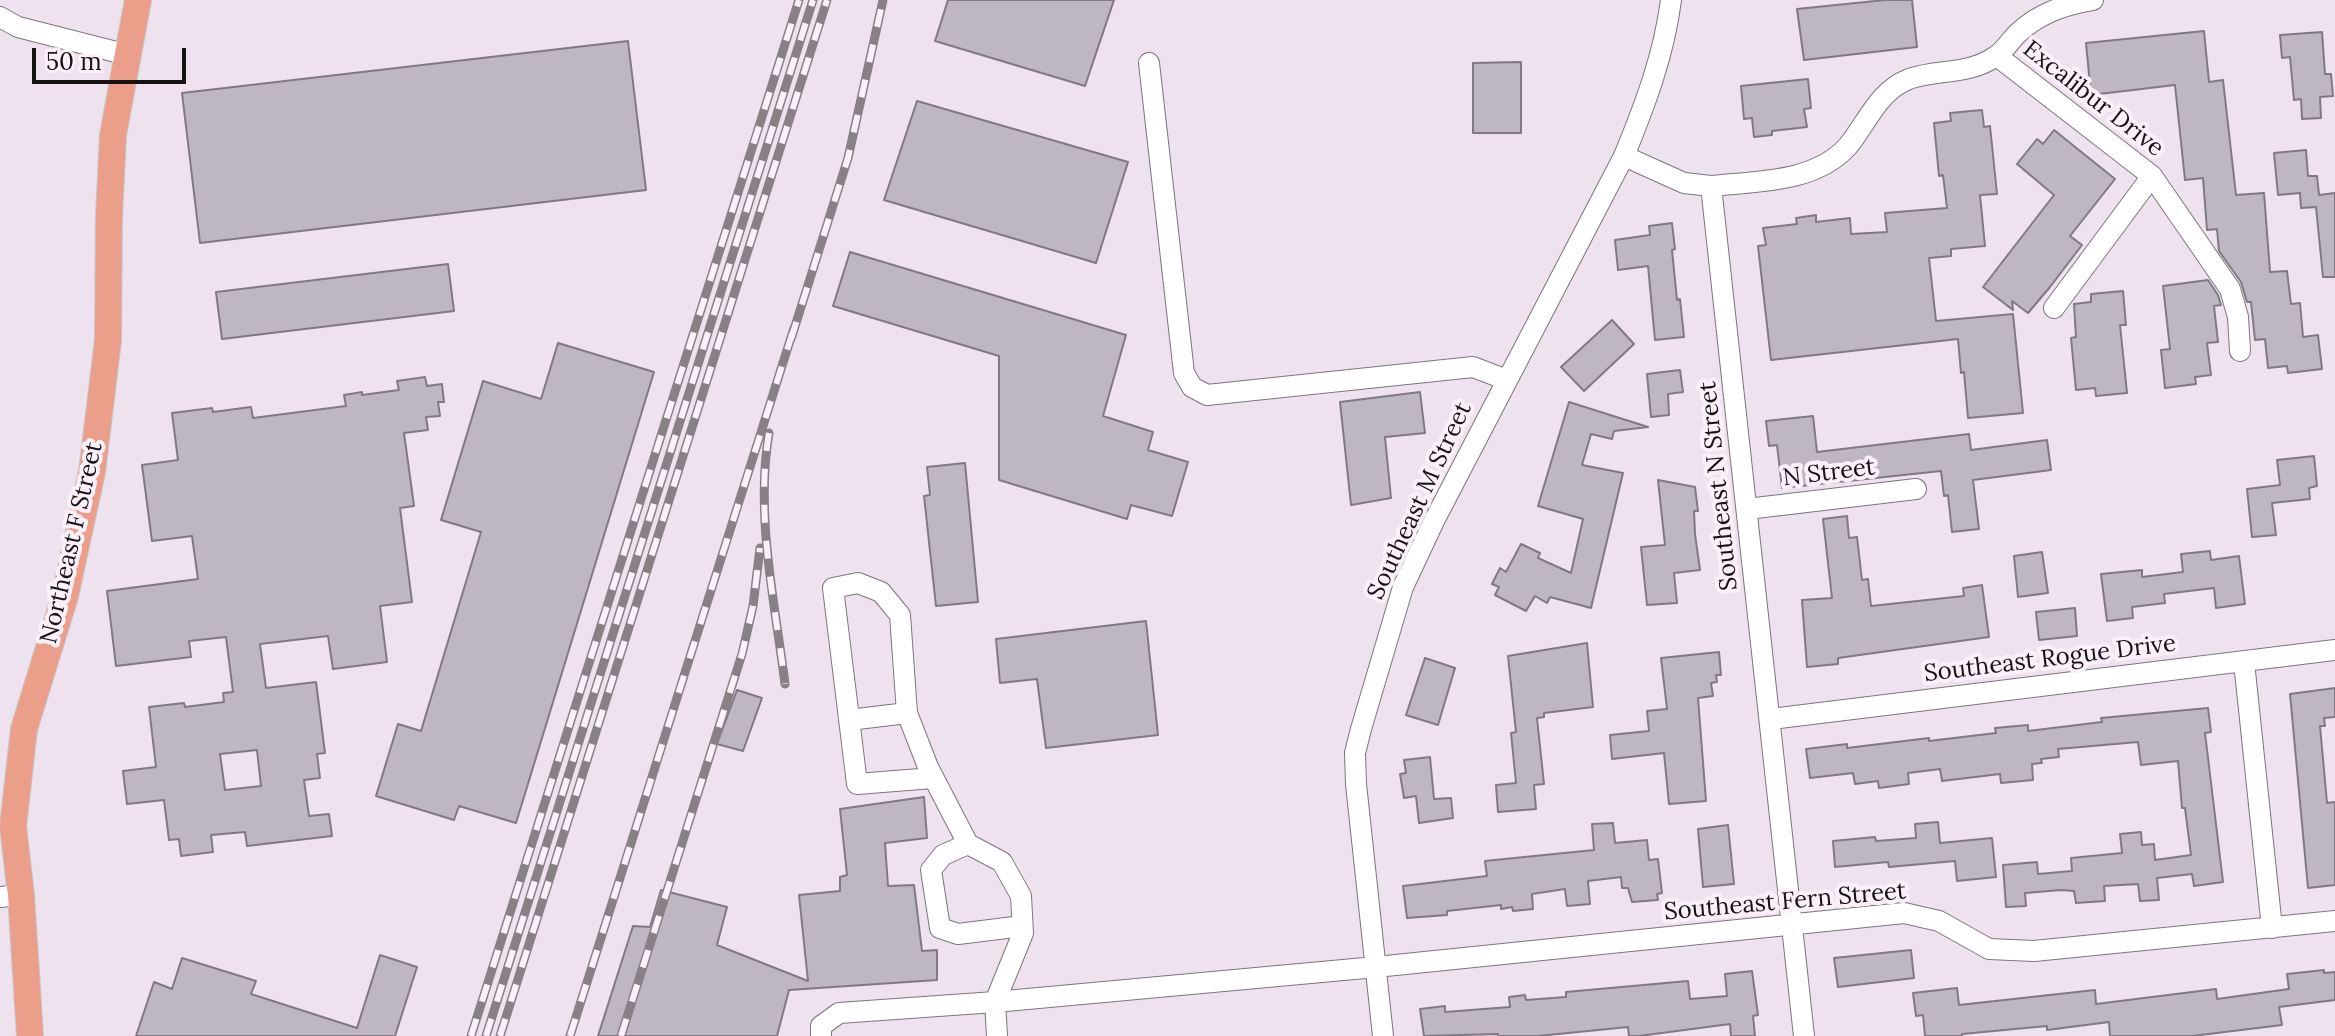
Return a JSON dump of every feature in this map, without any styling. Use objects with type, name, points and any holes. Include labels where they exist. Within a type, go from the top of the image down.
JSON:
[{"type":"main road","name":"Northeast F Street","points":[[30,1036],[10,896],[13,826],[24,729],[65,596],[92,472],[108,340],[113,135],[138,0]]},
{"type":"street","points":[[1671,0],[1667,31],[1648,99],[1624,156],[1684,183],[1711,186],[1787,178],[1813,170],[1831,161],[1848,145],[1871,110],[1899,85],[1908,80],[1966,70],[1997,56],[2036,19],[2062,6],[2093,0]]},
{"type":"street","points":[[0,17],[18,27],[128,55]]},
{"type":"street","name":"Excalibur Drive","points":[[1997,56],[2152,176],[2230,289],[2238,317],[2240,351]]},
{"type":"street","points":[[1149,63],[1180,345],[1184,373],[1192,387],[1207,395],[1473,367],[1507,380]]},
{"type":"street","name":"Southeast M Street","points":[[1383,1036],[1355,753],[1403,587],[1434,521],[1624,156]]},
{"type":"street","points":[[2054,308],[2152,176]]},
{"type":"street","name":"Southeast N Street","points":[[1711,186],[1804,1036]]},
{"type":"street","name":"N Street","points":[[1747,509],[1916,489]]},
{"type":"street","points":[[933,778],[857,784],[833,588],[858,583],[881,592],[900,615],[907,713],[933,778],[968,844],[1002,862],[1021,896],[1023,933],[995,1002],[997,1036]]},
{"type":"street","name":"Southeast Rogue Drive","points":[[1771,719],[2335,650]]},
{"type":"street","points":[[2244,662],[2272,928]]},
{"type":"street","points":[[849,720],[907,713]]},
{"type":"street","points":[[968,844],[943,855],[931,870],[940,928],[958,934],[1022,926]]},
{"type":"street","name":"Southeast Fern Street","points":[[821,1036],[821,1026],[839,1013],[1376,967],[1904,913],[1939,921],[1989,949],[2034,951],[2335,921]]},
{"type":"building","points":[[948,0],[1114,0],[1085,86],[935,41]]},
{"type":"building","points":[[1912,0],[1917,47],[1804,60],[1797,9]]},
{"type":"building","points":[[2204,31],[2209,82],[2223,80],[2236,195],[2264,193],[2270,272],[2287,271],[2291,304],[2300,303],[2303,337],[2318,335],[2322,369],[2288,373],[2287,366],[2268,368],[2265,339],[2255,340],[2251,302],[2247,302],[2241,282],[2219,251],[2217,229],[2207,230],[2203,178],[2185,180],[2175,85],[2091,95],[2086,43]]},
{"type":"building","points":[[2322,32],[2325,74],[2331,74],[2333,96],[2320,97],[2321,118],[2302,119],[2301,99],[2294,100],[2290,57],[2282,58],[2280,35]]},
{"type":"building","points":[[628,41],[646,190],[200,243],[182,93]]},
{"type":"building","points":[[1521,62],[1521,133],[1473,133],[1473,63]]},
{"type":"building","points":[[1808,79],[1811,108],[1804,109],[1807,127],[1772,131],[1772,135],[1754,137],[1752,118],[1744,119],[1741,86]]},
{"type":"building","points":[[917,101],[1128,162],[1096,263],[884,200]]},
{"type":"building","points":[[1982,110],[1984,127],[1990,126],[1997,194],[1980,195],[1985,246],[1951,249],[1951,256],[1929,258],[1936,321],[2013,314],[2023,413],[1968,418],[1958,339],[1771,360],[1758,246],[1766,245],[1763,228],[1797,224],[1796,218],[1816,215],[1816,222],[1850,218],[1851,234],[1887,232],[1885,213],[1947,208],[1943,175],[1939,176],[1934,123],[1951,121],[1950,113]]},
{"type":"building","points":[[2054,130],[2115,179],[2070,236],[2082,245],[2028,313],[2012,301],[2013,310],[1983,287],[2054,195],[2017,164],[2037,139],[2043,144]]},
{"type":"building","points":[[2306,150],[2308,176],[2317,176],[2319,195],[2335,193],[2335,277],[2323,277],[2316,207],[2301,208],[2300,193],[2278,195],[2274,153]]},
{"type":"building","points":[[1672,223],[1677,300],[1680,299],[1684,337],[1655,340],[1648,266],[1618,270],[1615,240],[1650,235],[1649,226]]},
{"type":"building","points":[[850,252],[1126,335],[1103,416],[1153,432],[1148,450],[1188,462],[1172,516],[1131,505],[1127,519],[999,480],[999,356],[833,306]]},
{"type":"building","points":[[448,264],[454,311],[222,339],[216,292]]},
{"type":"building","points":[[2208,280],[2221,305],[2214,306],[2218,342],[2207,343],[2211,375],[2195,377],[2196,384],[2165,388],[2161,350],[2170,349],[2163,286]]},
{"type":"building","points":[[2123,291],[2126,325],[2120,325],[2127,393],[2096,396],[2095,388],[2076,390],[2071,338],[2076,337],[2074,304],[2091,302],[2091,294]]},
{"type":"building","points":[[1612,320],[1634,344],[1584,391],[1561,367]]},
{"type":"building","points":[[558,343],[654,372],[516,823],[459,806],[454,820],[376,796],[398,724],[421,731],[481,532],[441,520],[483,381],[541,399]]},
{"type":"building","points":[[1680,370],[1683,392],[1668,394],[1669,415],[1651,417],[1647,374]]},
{"type":"building","points":[[425,377],[427,386],[442,384],[444,402],[438,402],[440,416],[426,417],[428,430],[404,433],[414,506],[400,508],[412,602],[380,606],[387,662],[333,669],[328,636],[260,644],[266,688],[316,682],[325,753],[317,754],[320,778],[304,780],[309,816],[329,814],[332,836],[247,846],[245,832],[211,835],[213,852],[181,856],[179,839],[169,840],[164,800],[127,804],[123,771],[156,767],[149,707],[224,702],[223,693],[233,692],[226,637],[189,641],[191,657],[116,666],[107,591],[198,579],[192,536],[152,541],[142,465],[178,460],[172,413],[251,407],[253,418],[346,406],[344,395],[399,390],[397,381]],"holes":[[[257,750],[261,786],[225,790],[220,754]]]},
{"type":"building","points":[[1420,392],[1425,433],[1385,437],[1391,498],[1351,505],[1340,402]]},
{"type":"building","points":[[1569,402],[1648,427],[1614,431],[1612,439],[1591,434],[1582,465],[1623,473],[1591,608],[1550,597],[1547,603],[1535,596],[1526,611],[1495,595],[1499,587],[1492,584],[1500,568],[1506,572],[1521,544],[1540,553],[1538,558],[1571,573],[1583,519],[1538,506]]},
{"type":"building","points":[[1813,416],[1817,452],[1969,434],[1971,450],[2047,440],[2051,470],[1973,480],[1979,529],[1952,532],[1948,495],[1944,496],[1941,471],[1782,488],[1777,445],[1769,446],[1766,421]]},
{"type":"building","points":[[2314,456],[2317,486],[2309,488],[2310,499],[2272,503],[2276,535],[2252,537],[2247,489],[2280,485],[2277,460]]},
{"type":"building","points":[[965,463],[978,602],[936,606],[924,496],[930,495],[927,467]]},
{"type":"building","points":[[1658,480],[1695,487],[1698,511],[1694,511],[1695,534],[1700,570],[1674,573],[1677,603],[1647,605],[1641,547],[1665,545]]},
{"type":"building","points":[[1847,516],[1849,538],[1857,537],[1862,580],[1868,579],[1871,606],[1964,596],[1963,588],[1982,585],[1989,637],[1838,658],[1838,664],[1807,667],[1802,600],[1832,598],[1823,519]]},
{"type":"building","points":[[2210,551],[2211,560],[2239,556],[2245,604],[2216,608],[2214,588],[2164,594],[2165,603],[2132,607],[2133,618],[2107,621],[2101,574],[2142,570],[2142,577],[2183,572],[2181,554]]},
{"type":"building","points":[[2042,552],[2048,593],[2018,597],[2014,556]]},
{"type":"building","points":[[2075,608],[2077,636],[2039,640],[2036,612]]},
{"type":"building","points":[[1146,621],[1158,735],[1046,748],[1037,679],[1000,683],[996,639]]},
{"type":"building","points":[[1587,643],[1593,707],[1544,713],[1544,717],[1537,718],[1544,784],[1534,785],[1536,809],[1498,812],[1496,785],[1516,783],[1511,733],[1516,732],[1508,656]]},
{"type":"building","points":[[1719,652],[1721,675],[1716,675],[1717,682],[1711,683],[1713,696],[1698,698],[1706,801],[1669,804],[1664,753],[1612,759],[1610,735],[1649,731],[1647,711],[1667,709],[1661,658]]},
{"type":"building","points":[[1425,658],[1455,668],[1438,725],[1406,715]]},
{"type":"building","points":[[2335,688],[2335,717],[2324,718],[2325,726],[2320,726],[2327,803],[2335,802],[2335,885],[2308,888],[2290,694]]},
{"type":"building","points":[[737,690],[762,698],[743,751],[717,744]]},
{"type":"building","points":[[2208,708],[2211,732],[2205,733],[2223,882],[2194,886],[2192,874],[2157,878],[2159,900],[2140,901],[2138,884],[2104,886],[2105,901],[2076,903],[2074,891],[2061,890],[2025,893],[2026,906],[2006,907],[2003,865],[2037,862],[2038,874],[2072,871],[2071,858],[2122,853],[2120,834],[2141,832],[2142,845],[2154,844],[2155,860],[2191,855],[2185,808],[2182,808],[2178,761],[2141,765],[2138,742],[2058,749],[2059,757],[2041,759],[2042,763],[2032,764],[2033,780],[2001,783],[2000,774],[1942,781],[1940,769],[1908,773],[1909,784],[1879,788],[1878,781],[1855,784],[1853,773],[1810,778],[1806,749],[1847,744],[1847,748],[1929,738],[1929,741],[1996,733],[1995,728],[2028,725],[2028,731],[2102,722],[2101,718]]},
{"type":"building","points":[[1430,757],[1434,799],[1451,798],[1453,818],[1419,823],[1416,796],[1404,798],[1400,774],[1406,773],[1404,760]]},
{"type":"building","points":[[924,797],[927,838],[885,843],[888,886],[914,885],[922,951],[937,950],[937,980],[789,990],[777,1036],[598,1036],[633,926],[650,927],[661,890],[727,907],[717,945],[808,981],[799,895],[840,891],[840,877],[847,875],[840,809]]},
{"type":"building","points":[[1938,822],[1940,843],[1992,838],[1996,877],[1957,881],[1955,861],[1889,867],[1888,862],[1835,867],[1833,841],[1875,837],[1876,841],[1916,838],[1915,824]]},
{"type":"building","points":[[1613,823],[1615,843],[1647,840],[1649,860],[1658,859],[1662,893],[1657,894],[1658,900],[1632,902],[1628,888],[1622,888],[1621,877],[1588,881],[1590,904],[1567,906],[1565,889],[1532,894],[1533,909],[1513,911],[1512,907],[1501,909],[1501,905],[1447,911],[1447,915],[1407,918],[1403,886],[1487,876],[1485,861],[1594,850],[1592,824]]},
{"type":"building","points":[[1728,825],[1734,884],[1703,887],[1698,829]]},
{"type":"building","points":[[1911,950],[1914,978],[1838,987],[1834,958]]},
{"type":"building","points":[[380,955],[417,967],[395,1036],[136,1036],[154,982],[172,989],[182,958],[256,981],[251,994],[357,1028]]},
{"type":"building","points":[[2324,970],[2324,973],[2335,972],[2335,1000],[2279,1007],[2282,1025],[2192,1036],[2110,1036],[2109,1022],[2047,1030],[2047,1026],[1962,1036],[1925,1036],[1923,1015],[1916,1016],[1913,993],[1957,988],[1959,1005],[2095,990],[2096,1004],[2216,989],[2217,999],[2289,989],[2287,974]]},
{"type":"building","points":[[1752,971],[1758,1015],[1753,1016],[1755,1036],[1731,1036],[1730,1024],[1639,1036],[1629,1036],[1628,1027],[1538,1036],[1424,1036],[1420,1009],[1445,1006],[1445,1012],[1510,1007],[1509,997],[1525,995],[1526,1000],[1566,997],[1566,992],[1688,981],[1690,999],[1727,996],[1725,974]]},
{"type":"railway","points":[[471,1036],[799,0]]},
{"type":"railway","points":[[486,1036],[813,0]]},
{"type":"railway","points":[[500,1036],[827,0]]},
{"type":"railway","points":[[791,339],[848,158],[883,0]]},
{"type":"railway","points":[[570,1036],[794,328]]},
{"type":"railway","points":[[769,433],[765,464],[765,527],[785,684]]},
{"type":"railway","points":[[621,1036],[742,654],[753,606],[760,548]]}]
